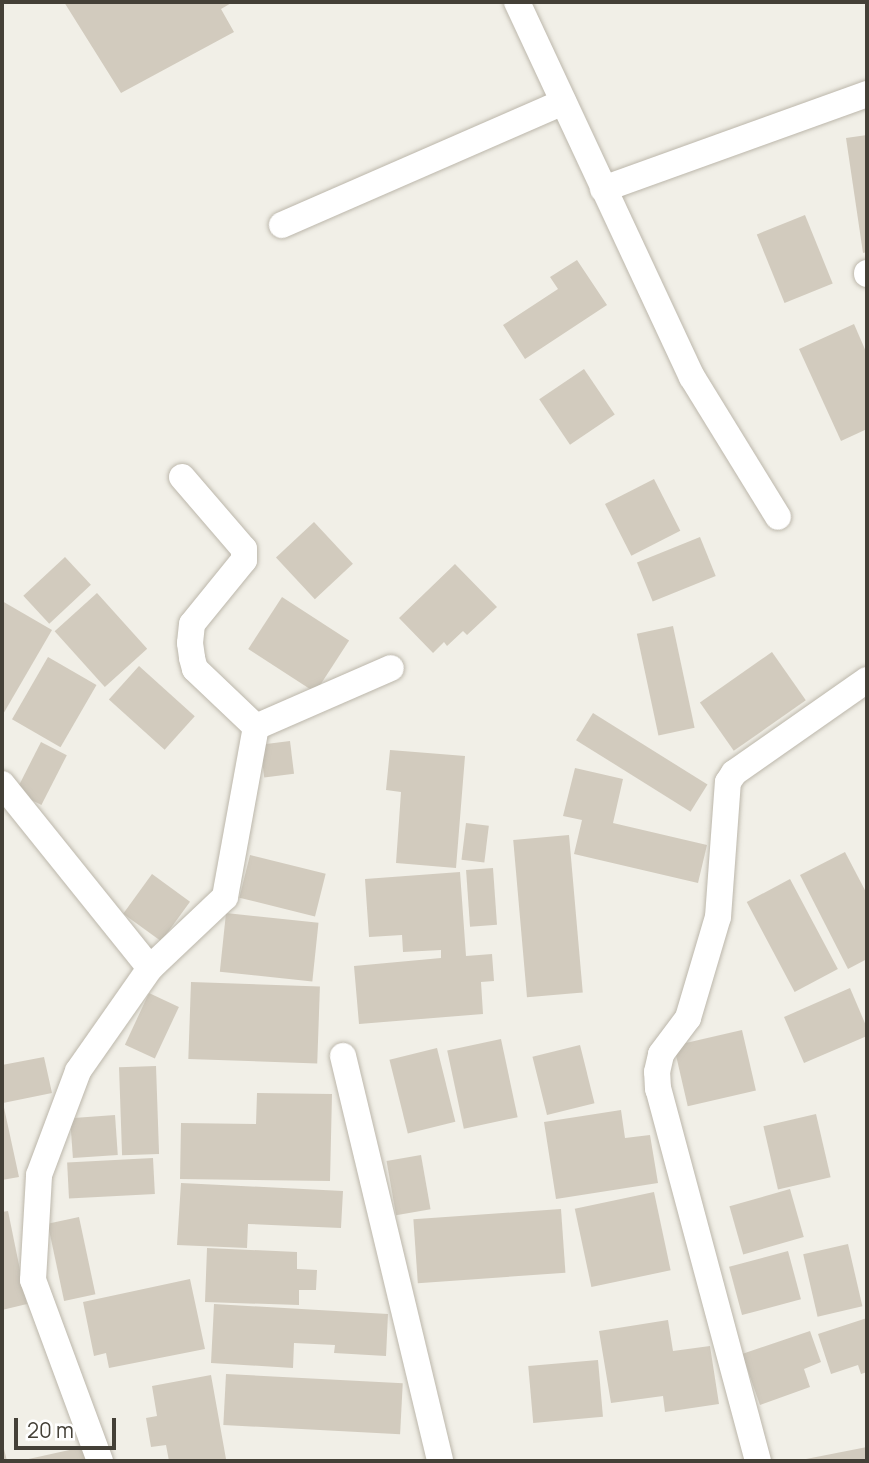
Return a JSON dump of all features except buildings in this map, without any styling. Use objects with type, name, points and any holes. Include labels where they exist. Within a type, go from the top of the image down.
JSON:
[{"type":"street","points":[[517,2],[692,377],[778,517]]},
{"type":"street","points":[[603,189],[867,94]]},
{"type":"street","points":[[282,225],[563,102]]},
{"type":"street","points":[[182,477],[244,549],[244,560],[192,624],[190,643],[195,669],[256,727]]},
{"type":"street","points":[[256,727],[391,668]]},
{"type":"street","points":[[758,1461],[658,1089],[657,1072],[661,1054],[688,1018],[718,917],[728,782],[734,773],[867,680]]},
{"type":"street","points":[[100,1461],[33,1280],[39,1175],[78,1070],[150,968],[225,897],[256,727]]},
{"type":"street","points":[[2,784],[150,968]]},
{"type":"street","points":[[343,1056],[440,1461]]}]
